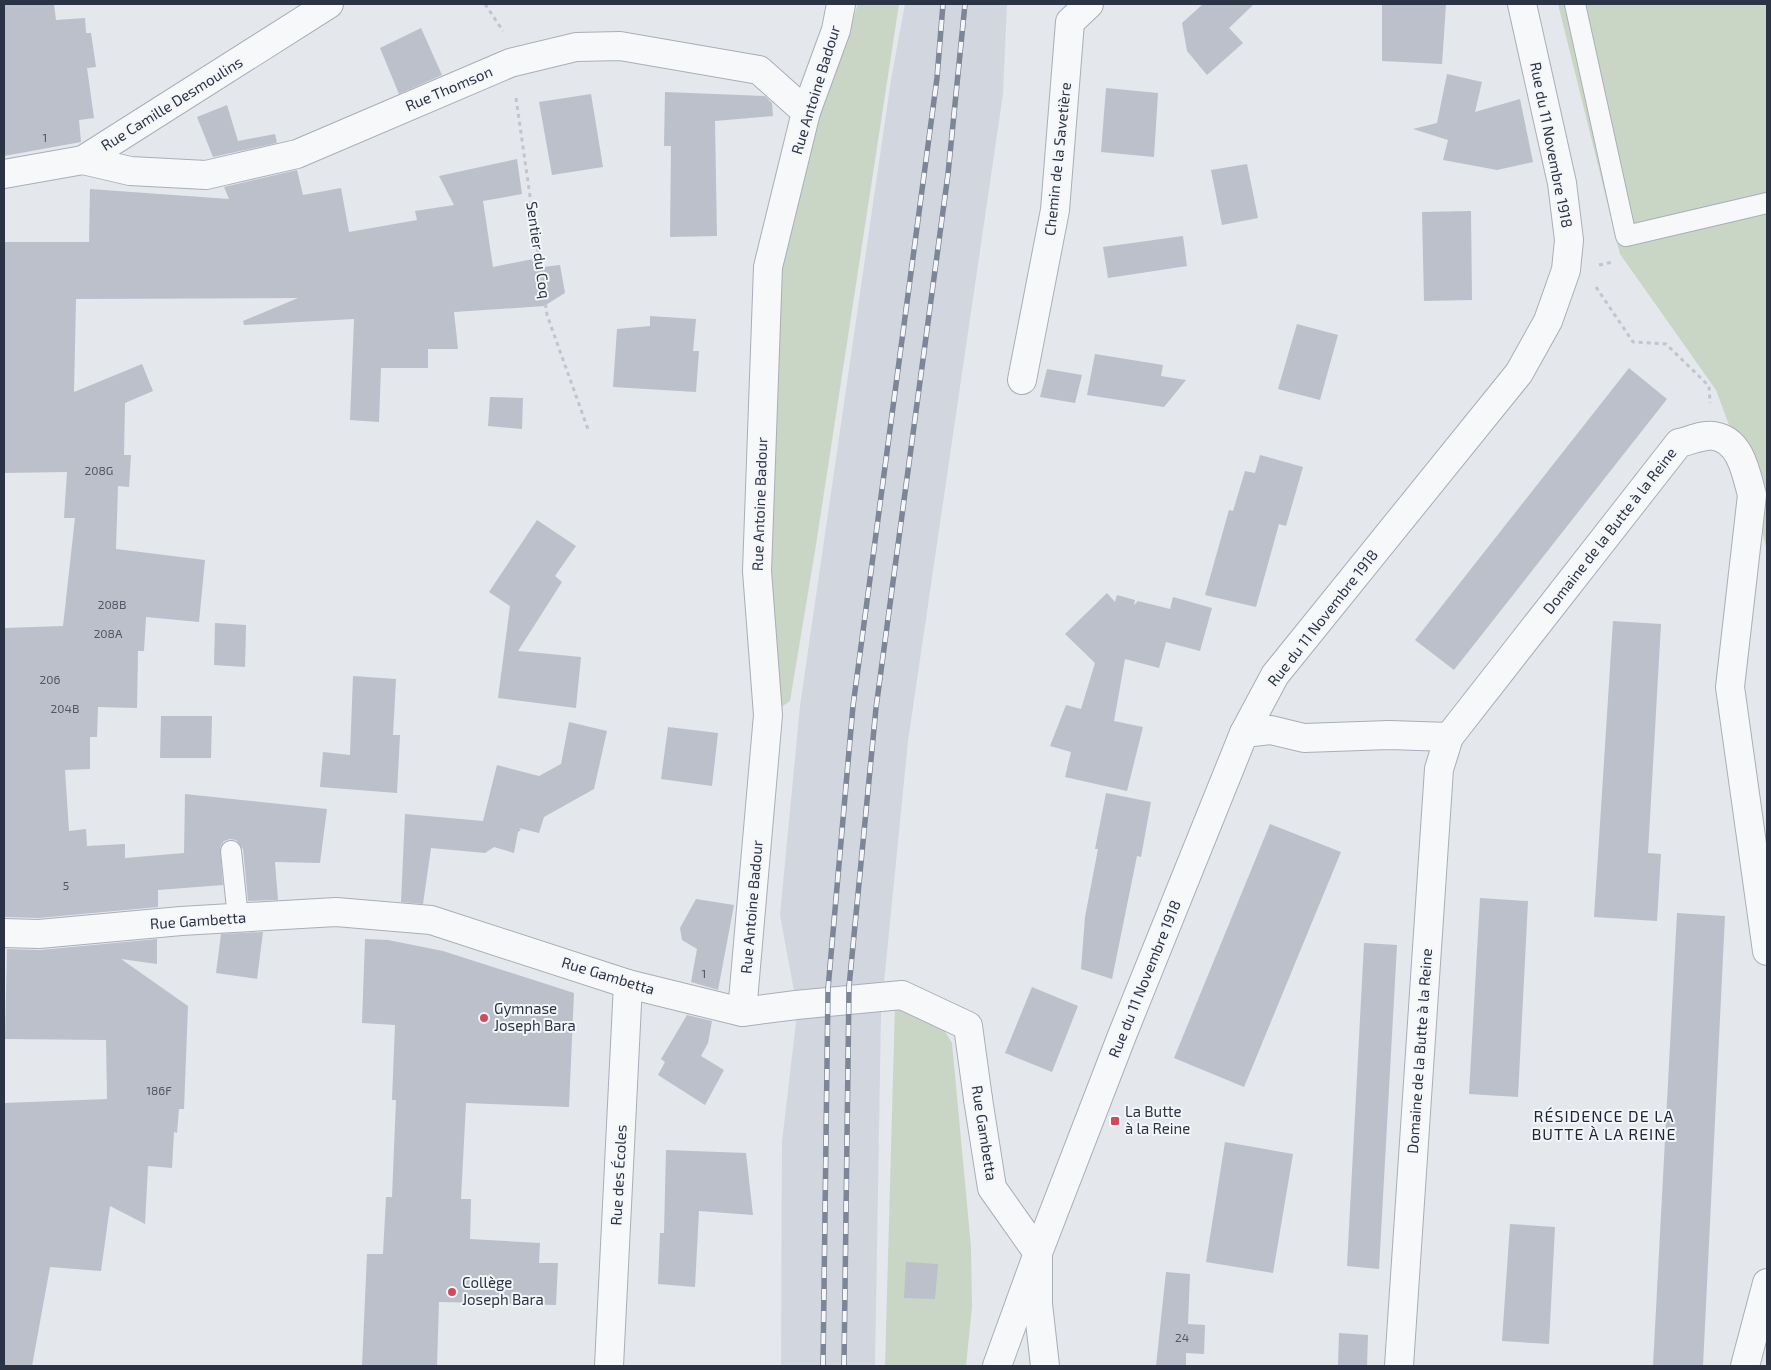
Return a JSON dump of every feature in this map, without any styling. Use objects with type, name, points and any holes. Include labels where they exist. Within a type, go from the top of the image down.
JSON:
[{"type":"street","name":"Rue Camille Desmoulins","points":[[4,174],[84,160],[329,4]]},
{"type":"street","name":"Rue Antoine Badour","points":[[742,1012],[768,715],[757,571],[768,266],[806,112],[836,30],[841,4]]},
{"type":"street","name":"Chemin de la Savetière","points":[[1022,380],[1056,210],[1070,22],[1089,4]]},
{"type":"street","name":"Rue du 11 Novembre 1918","points":[[997,1366],[1038,1253],[1244,733],[1276,675],[1519,373],[1548,321],[1566,270],[1569,240],[1562,183],[1522,4]]},
{"type":"street","name":"Rue Thomson","points":[[84,160],[130,171],[206,174],[297,154],[510,63],[576,47],[620,46],[759,70],[806,112]]},
{"type":"street","points":[[1713,436],[1733,444],[1745,468],[1752,495],[1730,688],[1767,952]]},
{"type":"street","name":"Domaine de la Butte à la Reine","points":[[1399,1366],[1439,769],[1449,737],[1679,443],[1713,436]]},
{"type":"street","points":[[1244,733],[1271,730],[1304,738],[1388,735],[1449,737]]},
{"type":"street","name":"Rue Gambetta","points":[[4,933],[39,934],[336,912],[431,920],[628,984],[742,1012],[796,1005],[902,996],[968,1026],[992,1188],[1038,1253]]},
{"type":"street","name":"Rue des Écoles","points":[[609,1366],[628,984]]},
{"type":"street","points":[[1038,1253],[1038,1304],[1045,1366]]},
{"type":"street","points":[[1745,1366],[1767,1283]]},
{"type":"lane","points":[[1575,4],[1626,236],[1767,203]]},
{"type":"lane","points":[[231,851],[238,918]]},
{"type":"path","name":"Sentier du Coq","points":[[510,63],[547,315],[589,432]]},
{"type":"path","points":[[1594,285],[1633,342],[1666,344],[1709,386],[1713,436]]},
{"type":"shaded area","points":[[905,4],[1007,4],[1003,94],[908,741],[881,1013],[875,1366],[781,1366],[782,1142],[796,1022],[794,991],[780,915],[800,706],[891,80]]},
{"type":"green space","points":[[858,4],[899,4],[816,545],[790,701],[777,710],[766,577],[780,263],[817,121]]},
{"type":"green space","points":[[1558,4],[1767,4],[1767,550],[1745,468],[1716,390],[1620,254]]},
{"type":"green space","points":[[895,1004],[943,1028],[952,1043],[971,1247],[972,1307],[966,1366],[885,1366]]},
{"type":"building","points":[[4,4],[54,4],[56,20],[85,18],[86,33],[91,33],[96,67],[87,68],[94,118],[79,120],[81,142],[4,156]]},
{"type":"building","points":[[1203,4],[1254,4],[1229,28],[1243,43],[1207,75],[1187,51],[1182,23]]},
{"type":"building","points":[[1382,4],[1446,4],[1442,64],[1382,61]]},
{"type":"building","points":[[421,28],[442,75],[399,94],[380,48]]},
{"type":"building","points":[[1447,74],[1482,82],[1475,112],[1520,99],[1533,162],[1497,170],[1443,160],[1448,140],[1413,129],[1437,123]]},
{"type":"building","points":[[1106,88],[1158,93],[1154,157],[1101,152]]},
{"type":"building","points":[[665,92],[765,96],[772,103],[773,116],[715,121],[717,236],[670,237],[671,146],[664,146]]},
{"type":"building","points":[[591,94],[603,167],[552,175],[539,102]]},
{"type":"building","points":[[227,105],[238,141],[275,134],[277,143],[213,157],[197,117]]},
{"type":"building","points":[[517,159],[522,194],[483,201],[493,267],[533,259],[535,268],[560,265],[565,293],[544,306],[454,312],[458,349],[428,349],[428,368],[381,368],[379,422],[350,420],[354,319],[244,325],[243,321],[298,298],[76,299],[74,392],[142,364],[153,391],[125,403],[124,455],[131,455],[129,487],[118,486],[116,549],[205,560],[199,622],[146,617],[144,651],[138,651],[137,708],[98,707],[97,737],[90,737],[90,769],[65,770],[69,831],[86,829],[87,846],[125,844],[125,858],[184,853],[185,794],[327,809],[320,863],[275,862],[278,900],[248,901],[243,849],[236,840],[230,839],[224,841],[220,847],[223,885],[158,890],[158,907],[39,918],[4,917],[4,628],[63,626],[75,518],[64,518],[67,472],[4,473],[4,242],[89,242],[90,189],[229,199],[224,187],[297,170],[303,195],[341,188],[349,232],[417,220],[415,211],[454,205],[439,176]]},
{"type":"building","points":[[1247,164],[1258,218],[1222,225],[1211,170]]},
{"type":"building","points":[[1471,211],[1472,300],[1424,301],[1422,212]]},
{"type":"building","points":[[1183,236],[1187,266],[1108,278],[1103,247]]},
{"type":"building","points":[[650,316],[696,319],[693,351],[699,351],[696,392],[613,387],[617,329],[650,326]]},
{"type":"building","points":[[1297,324],[1338,335],[1320,400],[1278,389]]},
{"type":"building","points":[[1095,354],[1163,365],[1161,376],[1186,380],[1164,407],[1087,395]]},
{"type":"building","points":[[1629,368],[1667,399],[1454,670],[1415,640]]},
{"type":"building","points":[[1047,369],[1082,375],[1075,403],[1040,397]]},
{"type":"building","points":[[490,397],[523,398],[522,429],[488,426]]},
{"type":"building","points":[[1260,455],[1303,467],[1286,526],[1279,524],[1256,607],[1205,595],[1229,510],[1233,511],[1245,471],[1255,473]]},
{"type":"building","points":[[537,520],[576,546],[555,576],[562,582],[518,651],[581,657],[576,708],[498,698],[510,606],[489,592]]},
{"type":"building","points":[[1107,593],[1115,602],[1117,595],[1135,600],[1134,605],[1138,601],[1170,609],[1173,597],[1212,608],[1200,651],[1166,642],[1159,668],[1125,659],[1114,721],[1143,727],[1127,791],[1065,777],[1071,752],[1050,746],[1066,705],[1081,709],[1095,663],[1065,634]]},
{"type":"building","points":[[1613,621],[1661,624],[1648,853],[1661,854],[1657,921],[1594,917]]},
{"type":"building","points":[[215,623],[246,625],[245,667],[214,665]]},
{"type":"building","points":[[353,676],[396,679],[393,735],[400,735],[397,793],[320,787],[323,752],[350,755]]},
{"type":"building","points":[[161,716],[212,716],[211,758],[160,758]]},
{"type":"building","points":[[569,722],[607,731],[594,789],[544,817],[539,833],[519,828],[521,830],[518,832],[514,853],[494,847],[485,853],[431,848],[423,904],[401,902],[405,814],[483,821],[497,765],[539,776],[561,764]]},
{"type":"building","points":[[668,727],[718,733],[712,786],[661,779]]},
{"type":"building","points":[[1106,793],[1151,802],[1141,857],[1137,856],[1112,979],[1081,969],[1085,917]]},
{"type":"building","points":[[1270,824],[1341,852],[1244,1087],[1174,1058]]},
{"type":"building","points":[[1480,898],[1528,901],[1518,1097],[1469,1094]]},
{"type":"building","points":[[696,899],[734,905],[718,990],[691,982],[697,949],[682,940],[680,928]]},
{"type":"building","points":[[1677,913],[1725,916],[1703,1366],[1653,1366]]},
{"type":"building","points":[[263,932],[257,979],[216,973],[221,934]]},
{"type":"building","points":[[157,939],[157,964],[121,959],[188,1006],[184,1109],[179,1109],[177,1133],[174,1132],[172,1168],[148,1166],[145,1224],[110,1206],[101,1271],[50,1267],[32,1366],[4,1366],[4,1103],[107,1099],[106,1040],[5,1039],[7,949],[40,950]]},
{"type":"building","points":[[365,939],[388,940],[443,951],[574,993],[569,1107],[466,1103],[461,1199],[471,1199],[470,1239],[540,1243],[539,1263],[558,1263],[556,1305],[439,1302],[437,1366],[362,1366],[367,1254],[383,1254],[386,1197],[392,1197],[396,1100],[392,1100],[395,1025],[362,1023]]},
{"type":"building","points":[[1364,943],[1397,945],[1379,1269],[1347,1266]]},
{"type":"building","points":[[1032,987],[1078,1006],[1052,1072],[1005,1053]]},
{"type":"building","points":[[687,1015],[712,1021],[708,1043],[701,1056],[724,1070],[705,1105],[658,1075],[665,1062],[661,1059]]},
{"type":"building","points":[[1225,1142],[1293,1154],[1273,1273],[1206,1262]]},
{"type":"building","points":[[666,1150],[746,1153],[753,1215],[699,1211],[695,1287],[658,1284],[660,1233],[664,1233]]},
{"type":"building","points":[[1510,1224],[1555,1227],[1549,1344],[1502,1341]]},
{"type":"building","points":[[906,1262],[938,1264],[935,1299],[904,1298]]},
{"type":"building","points":[[1166,1272],[1190,1274],[1188,1324],[1205,1325],[1204,1354],[1186,1353],[1186,1366],[1156,1366]]},
{"type":"building","points":[[1339,1333],[1368,1335],[1367,1366],[1338,1366]]},
{"type":"railway","points":[[823,1366],[828,989],[853,706],[937,78],[943,4]]},
{"type":"railway","points":[[844,1366],[849,987],[876,708],[948,174],[965,4]]},
{"type":"place","name":"Gymnase Joseph Bara","points":[[484,1018]]},
{"type":"place","name":"La Butte à la Reine","points":[[1115,1121]]},
{"type":"place","name":"Collège Joseph Bara","points":[[452,1292]]},
{"type":"district","name":"RÉSIDENCE DE LA BUTTE À LA REINE","points":[[1604,1125]]}]
